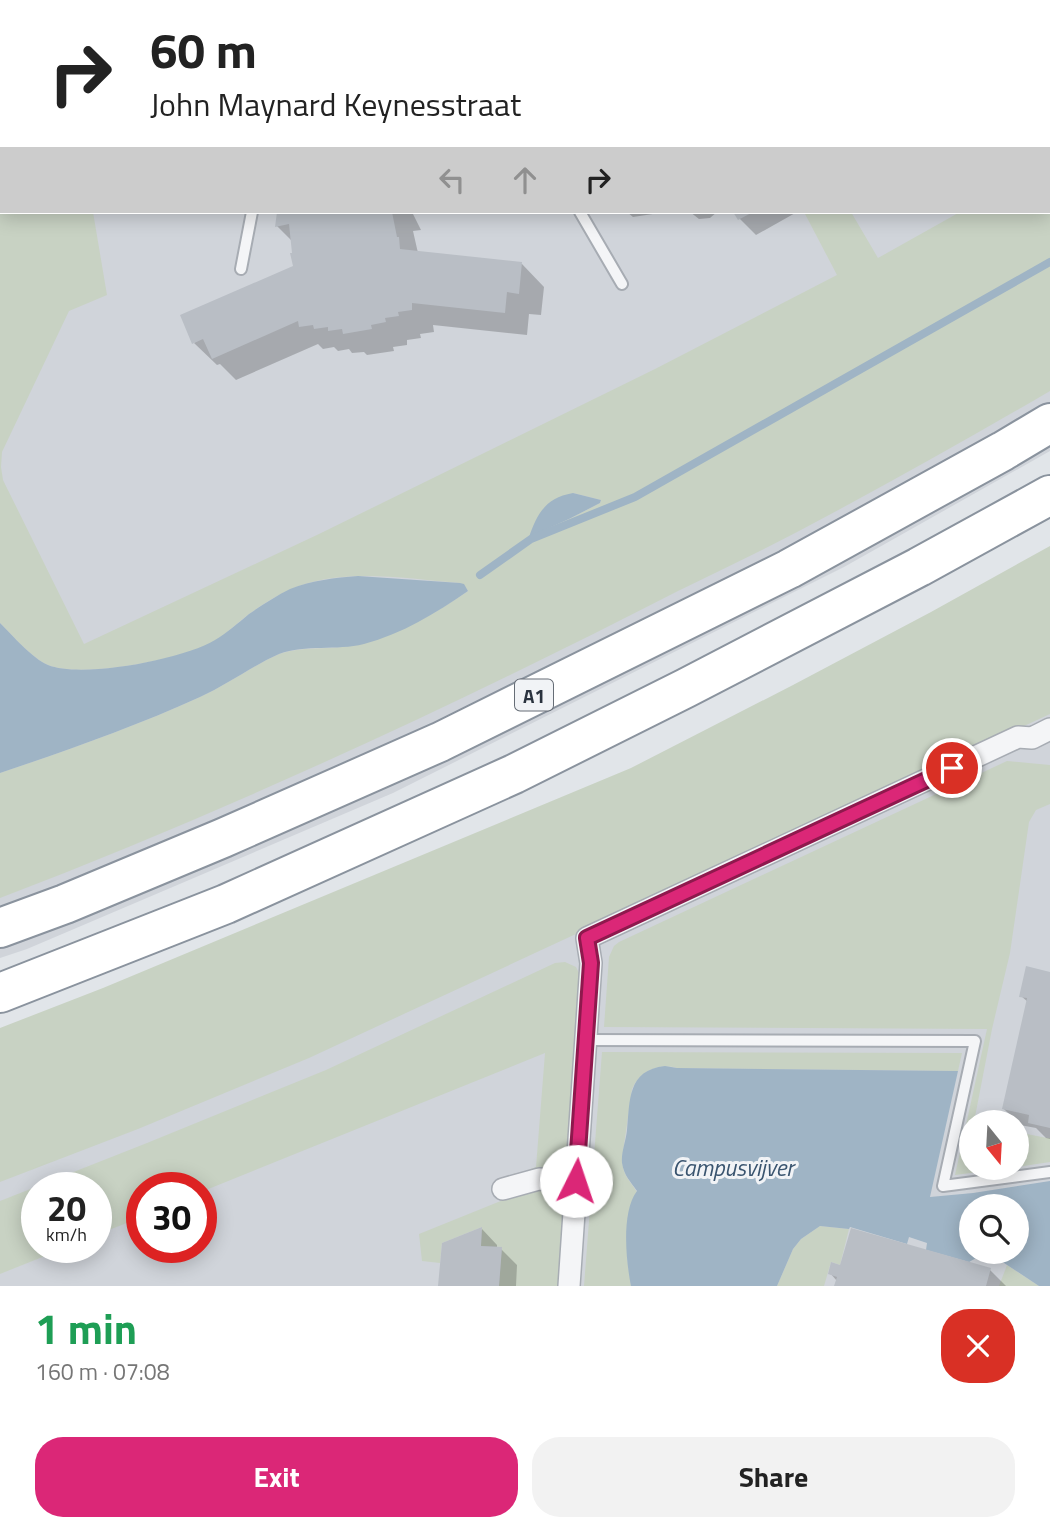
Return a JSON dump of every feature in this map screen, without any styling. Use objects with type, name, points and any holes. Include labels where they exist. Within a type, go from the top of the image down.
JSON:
[{"type":"highway","name":"A1","points":[[0,928],[223,838],[440,742],[789,569],[1050,423]]},
{"type":"highway","points":[[0,993],[226,904],[514,774],[883,586],[1050,495]]},
{"type":"street","points":[[569,1286],[591,963],[587,938],[1018,737],[1032,738],[1050,729]]},
{"type":"street","points":[[503,1189],[540,1179],[576,1181]]},
{"type":"lane","points":[[241,269],[252,214]]},
{"type":"lane","points":[[581,214],[622,284]]},
{"type":"lane","points":[[586,1040],[975,1041],[943,1186],[1050,1172]]},
{"type":"shaded area","points":[[0,214],[1050,214],[1050,451],[844,567],[393,793],[27,949],[0,958]]},
{"type":"shaded area","points":[[1050,563],[1050,1286],[0,1286],[0,1040],[846,688]]},
{"type":"green space","points":[[0,214],[93,214],[107,295],[69,311],[2,452],[1,467],[3,480],[84,644],[319,534],[655,369],[837,275],[805,214],[852,214],[878,258],[956,214],[1050,214],[1050,391],[799,531],[512,674],[258,792],[0,898],[0,773],[101,738],[175,708],[279,654],[364,643],[396,632],[425,618],[468,591],[460,583],[401,578],[362,576],[324,579],[276,597],[215,641],[200,648],[133,665],[84,670],[64,669],[42,662],[0,623]],"holes":[[[573,493],[601,500],[569,519],[529,536]]]},
{"type":"green space","points":[[1050,546],[1050,714],[309,1058],[138,1129],[0,1182],[0,1028],[103,988],[631,768],[931,612]]},
{"type":"green space","points":[[1007,761],[1050,765],[1050,804],[1036,810],[1029,822],[1010,953],[976,1110],[969,1110],[987,1029],[604,1027],[609,957],[619,942]]},
{"type":"green space","points":[[565,962],[576,967],[582,979],[558,1286],[499,1286],[502,1247],[481,1246],[482,1227],[442,1243],[440,1263],[422,1261],[419,1234],[513,1196],[514,1173],[516,1175],[536,1167],[545,1053],[217,1186],[217,1172],[126,1172],[126,1223],[112,1229],[112,1172],[74,1172],[326,1070],[555,963]]},
{"type":"green space","points":[[602,1052],[962,1053],[958,1071],[663,1067],[645,1073],[632,1089],[622,1159],[625,1173],[637,1192],[627,1226],[631,1286],[584,1286]]},
{"type":"green space","points":[[1029,1134],[1050,1138],[1050,1162],[1029,1165]]},
{"type":"green space","points":[[959,1157],[959,1174],[955,1175]]},
{"type":"green space","points":[[21,1193],[21,1263],[28,1263],[0,1274],[0,1201]]},
{"type":"green space","points":[[820,1226],[849,1229],[840,1265],[831,1262],[824,1286],[777,1286],[793,1249],[801,1239]]},
{"type":"green space","points":[[1007,1265],[1039,1286],[999,1286]]},
{"type":"water","points":[[573,493],[601,500],[569,519],[529,537],[544,508],[556,498]]},
{"type":"water","points":[[358,576],[460,583],[464,584],[468,591],[431,615],[392,635],[353,646],[300,649],[279,654],[175,708],[101,738],[0,773],[0,623],[29,652],[48,665],[84,670],[133,665],[200,647],[290,589],[315,581]]},
{"type":"water","name":"Campusvijver","points":[[665,1066],[958,1071],[930,1197],[959,1194],[959,1259],[926,1250],[927,1243],[909,1237],[907,1244],[850,1227],[820,1226],[801,1239],[793,1249],[777,1286],[631,1286],[626,1250],[627,1224],[632,1200],[637,1191],[624,1172],[622,1155],[630,1098],[637,1080],[643,1074]]},
{"type":"water","name":"Campusvijver","points":[[1050,1181],[1050,1286],[1039,1286],[1006,1264],[1029,1264],[1029,1194],[962,1194]]},
{"type":"building","points":[[277,214],[392,214],[400,249],[522,262],[519,294],[507,292],[505,313],[412,303],[412,310],[385,318],[386,322],[371,325],[372,329],[343,334],[342,329],[328,331],[328,327],[314,329],[313,325],[299,327],[298,321],[212,359],[203,339],[192,344],[180,315],[293,266],[289,224],[275,227]]},
{"type":"building","points":[[734,214],[749,214],[738,220]]},
{"type":"building","points":[[1026,966],[1050,972],[1050,1128],[1029,1123],[1029,1110],[1002,1109],[1027,998],[1019,997]]},
{"type":"building","points":[[482,1227],[481,1246],[502,1247],[499,1286],[438,1286],[442,1243]]},
{"type":"building","points":[[851,1228],[959,1259],[959,1264],[977,1264],[991,1268],[986,1286],[834,1286],[837,1277],[828,1274],[831,1262],[840,1265]]},
{"type":"waterway","points":[[480,575],[531,539],[635,497],[1050,262]]},
{"type":"route","points":[[576,1181],[591,963],[587,938],[952,768]]}]
